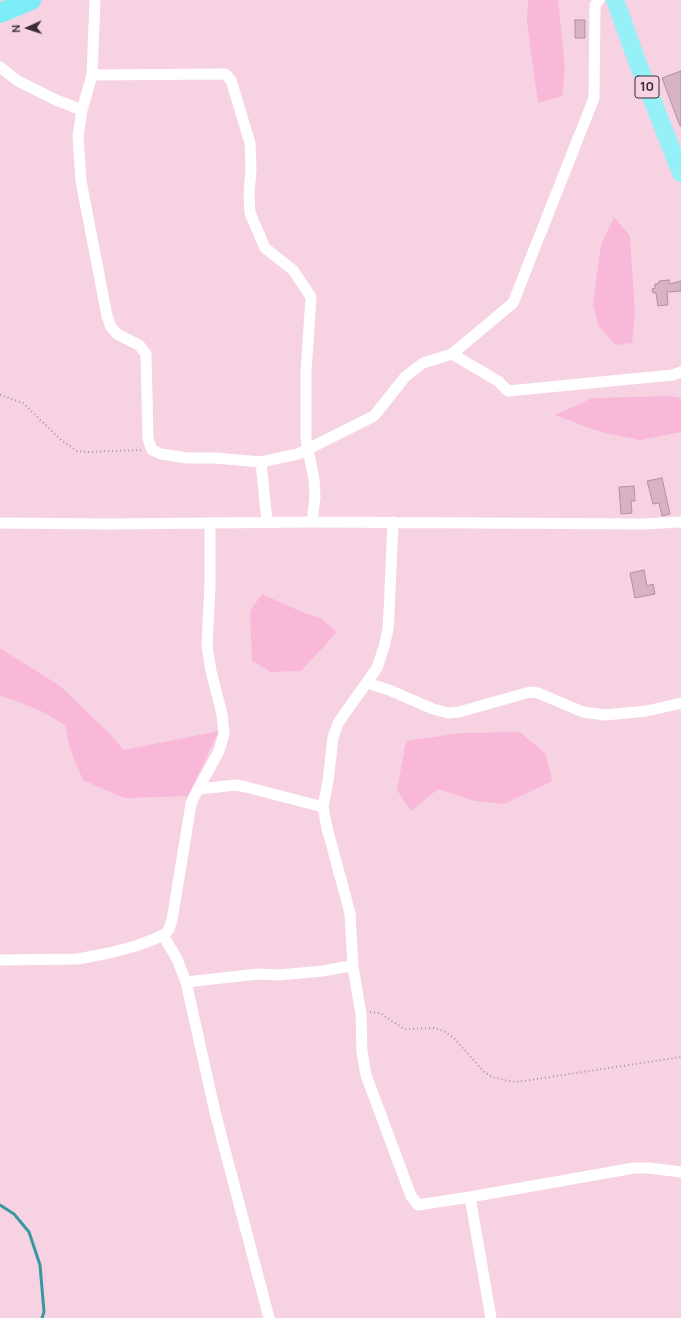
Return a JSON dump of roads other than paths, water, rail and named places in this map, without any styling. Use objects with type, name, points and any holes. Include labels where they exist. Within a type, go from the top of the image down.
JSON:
[{"type":"highway","points":[[0,7],[16,0]]},
{"type":"highway","points":[[0,13],[31,0]]},
{"type":"highway","name":"10","points":[[615,0],[638,64],[681,173]]},
{"type":"street","points":[[96,1],[92,75],[82,110],[78,137],[81,182],[104,306],[112,327],[117,334],[139,345],[146,354],[148,439],[152,450],[161,454],[187,458],[215,458],[261,462],[298,454],[374,416],[405,377],[411,372],[423,363],[452,354],[513,303],[594,98],[595,5],[599,0]]},
{"type":"street","points":[[0,67],[18,81],[56,100],[82,110]]},
{"type":"street","points":[[92,75],[225,74],[231,80],[250,143],[250,213],[265,248],[293,270],[311,297],[306,372],[306,439],[314,479],[315,497],[312,522]]},
{"type":"street","points":[[452,354],[498,381],[508,391],[673,376],[681,372]]},
{"type":"street","points":[[261,462],[267,522]]},
{"type":"street","points":[[393,522],[388,629],[377,668],[338,723],[333,738],[328,781],[323,807],[327,828],[350,913],[353,967],[362,1014],[362,1052],[366,1075],[414,1201],[418,1205],[634,1168],[649,1168],[681,1172]]},
{"type":"street","points":[[0,523],[393,522],[643,524],[681,522]]},
{"type":"street","points":[[0,960],[78,959],[123,950],[162,936],[169,929],[172,920],[191,804],[219,751],[224,734],[222,714],[211,671],[207,646],[210,585],[210,523]]},
{"type":"street","points":[[367,683],[389,690],[433,709],[448,713],[459,712],[530,692],[538,692],[583,712],[605,715],[647,710],[681,703]]},
{"type":"street","points":[[199,789],[236,785],[323,807]]},
{"type":"street","points":[[162,936],[177,959],[186,982],[215,1112],[269,1318]]},
{"type":"street","points":[[186,982],[258,974],[278,975],[323,972],[344,967],[353,967]]},
{"type":"street","points":[[470,1197],[491,1318]]},
{"type":"waterway","points":[[0,1205],[14,1214],[29,1232],[40,1265],[44,1312],[42,1318]]}]
